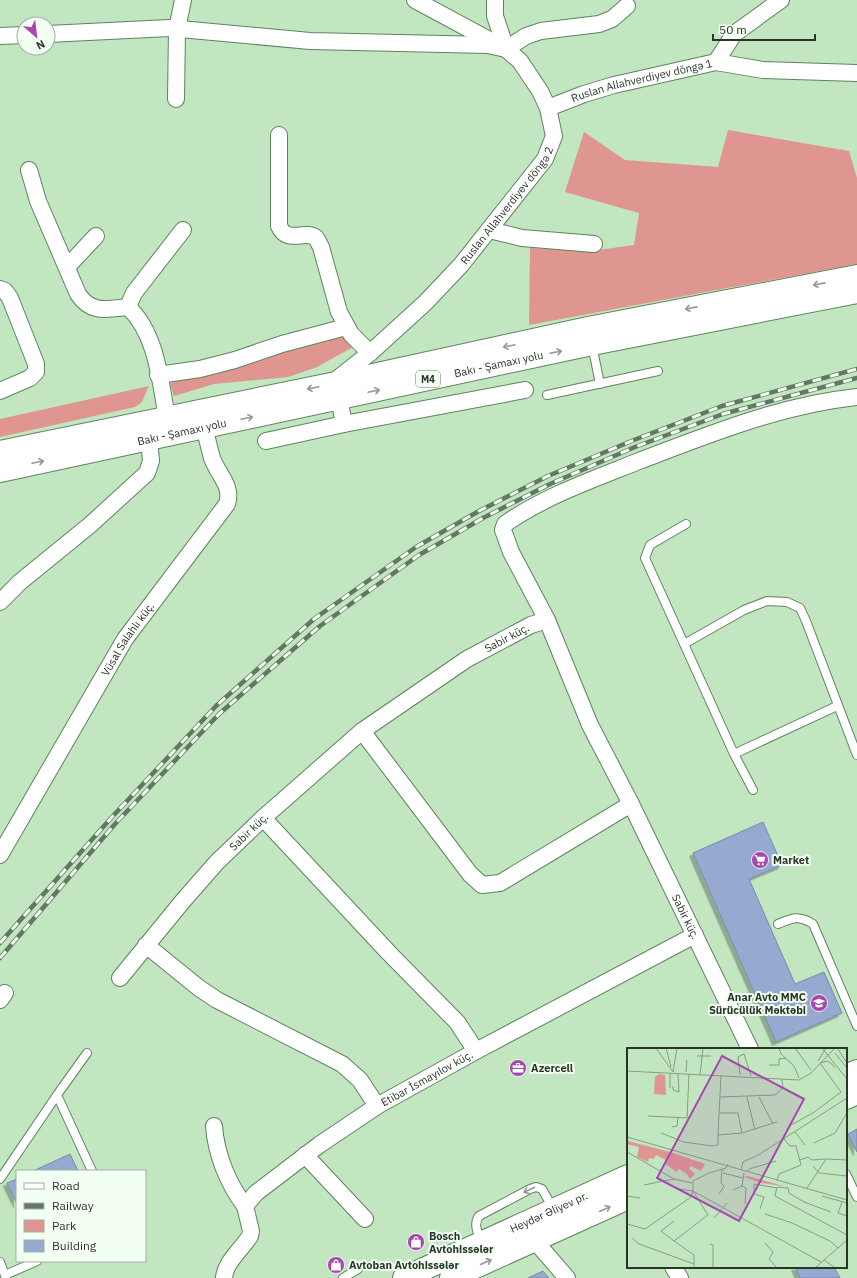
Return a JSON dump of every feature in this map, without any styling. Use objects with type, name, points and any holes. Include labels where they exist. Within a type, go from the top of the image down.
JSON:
[{"type":"main road","name":"Bakı - Şamaxı yolu","points":[[0,471],[204,427],[338,391],[588,328],[857,276]]},
{"type":"main road","name":"Bakı - Şamaxı yolu","points":[[0,452],[167,418],[338,391],[592,344],[857,292]]},
{"type":"main road","points":[[847,1076],[857,1071]]},
{"type":"main road","points":[[847,1098],[857,1093]]},
{"type":"main road","name":"Heydər Əliyev pr.","points":[[404,1278],[627,1176]]},
{"type":"main road","name":"Heydər Əliyev pr.","points":[[453,1278],[627,1198]]},
{"type":"street","points":[[176,99],[177,29],[183,0]]},
{"type":"street","name":"Ruslan Allahverdiyev döngə 2","points":[[338,391],[342,375],[370,353],[461,265],[544,159],[554,136],[548,108],[529,73],[520,61],[506,49],[415,0]]},
{"type":"street","points":[[495,0],[495,16],[506,49]]},
{"type":"street","points":[[716,62],[734,34],[781,0]]},
{"type":"street","points":[[56,34],[177,29],[310,41],[488,45],[506,49],[526,36],[542,31],[605,22],[612,19],[627,6]]},
{"type":"street","points":[[0,36],[16,35]]},
{"type":"street","name":"Ruslan Allahverdiyev döngə 1","points":[[548,108],[599,90],[716,62],[763,70],[857,73]]},
{"type":"street","points":[[279,135],[279,226],[281,232],[286,236],[310,236],[316,238],[339,312],[346,327],[370,353]]},
{"type":"street","points":[[29,170],[38,200],[78,294],[84,303],[98,310],[128,307]]},
{"type":"street","points":[[128,307],[134,293],[182,230]]},
{"type":"street","points":[[489,230],[522,238],[594,244]]},
{"type":"street","points":[[67,267],[96,236]]},
{"type":"street","points":[[0,289],[5,291],[10,298],[36,364],[36,372],[30,378],[0,391]]},
{"type":"street","points":[[128,307],[138,317],[146,330],[153,351],[167,418]]},
{"type":"street","points":[[158,375],[200,369],[235,360],[289,342],[346,327]]},
{"type":"street","points":[[266,441],[344,424],[525,390]]},
{"type":"street","points":[[338,391],[344,424]]},
{"type":"street","points":[[546,620],[504,537],[503,530],[505,524],[509,521],[551,498],[724,428],[794,408],[857,397]]},
{"type":"street","name":"Vüsal Salahlı küç.","points":[[0,855],[125,640],[227,504],[230,496],[227,486],[212,458],[204,427]]},
{"type":"street","points":[[0,602],[20,582],[90,525],[148,473],[152,461],[149,438]]},
{"type":"street","name":"Sabir küç.","points":[[120,978],[146,945],[217,862],[263,818],[362,731],[467,658],[531,625],[546,620],[590,725],[632,804],[750,1048]]},
{"type":"street","points":[[362,731],[470,874],[482,885],[500,883],[632,804]]},
{"type":"street","points":[[263,818],[389,953],[457,1022],[476,1051]]},
{"type":"street","name":"Etibar İsmayılov küç.","points":[[245,1206],[256,1193],[353,1120],[476,1051],[695,935]]},
{"type":"street","points":[[146,945],[199,988],[217,1000],[342,1064],[360,1080],[377,1106]]},
{"type":"street","points":[[214,1126],[215,1140],[224,1166],[245,1206],[251,1231],[250,1236],[224,1272],[224,1278]]},
{"type":"street","points":[[305,1155],[365,1219]]},
{"type":"street","points":[[535,1241],[567,1278]]},
{"type":"street","points":[[674,1268],[680,1278]]},
{"type":"lane","points":[[592,344],[600,384]]},
{"type":"lane","points":[[547,395],[658,371]]},
{"type":"lane","points":[[686,524],[650,545],[645,558],[734,754],[753,790]]},
{"type":"lane","points":[[684,644],[744,610],[767,601],[788,602],[800,608],[857,755]]},
{"type":"lane","points":[[734,754],[837,706]]},
{"type":"lane","points":[[778,924],[793,918],[802,918],[813,924],[857,1026]]},
{"type":"lane","points":[[0,1179],[87,1053]]},
{"type":"lane","points":[[57,1095],[92,1170]]},
{"type":"lane","points":[[847,1176],[857,1197]]},
{"type":"lane","points":[[481,1243],[476,1227],[476,1220],[479,1216],[530,1189],[536,1187],[542,1189],[554,1210]]},
{"type":"lane","points":[[0,1262],[6,1277],[35,1262]]},
{"type":"lane","points":[[342,1278],[358,1269]]},
{"type":"green space","points":[[728,130],[849,151],[857,178],[857,264],[529,325],[530,248],[591,251],[634,245],[639,213],[565,192],[584,132],[625,160],[718,167]]},
{"type":"green space","points":[[340,333],[353,347],[317,367],[288,377],[214,384],[174,396],[170,383]]},
{"type":"green space","points":[[149,386],[142,402],[135,407],[0,437],[0,419]]},
{"type":"building","points":[[763,822],[782,865],[749,879],[795,984],[824,972],[842,1013],[776,1042],[693,853]]},
{"type":"building","points":[[857,1129],[857,1152],[848,1134]]},
{"type":"building","points":[[70,1154],[78,1170],[35,1170]]},
{"type":"building","points":[[16,1179],[16,1202],[7,1183]]},
{"type":"building","points":[[795,1268],[835,1268],[840,1278],[800,1278]]},
{"type":"building","points":[[543,1271],[549,1278],[528,1278]]},
{"type":"railway","points":[[0,943],[112,817],[216,706],[314,619],[416,547],[479,511],[548,476],[634,440],[722,406],[857,369]]},
{"type":"railway","points":[[0,958],[115,824],[219,714],[320,626],[419,555],[483,518],[550,484],[635,447],[723,414],[857,378]]},
{"type":"place","name":"Market","points":[[760,860]]},
{"type":"place","name":"Anar Avto MMC Sürücülük Məktəbi","points":[[819,1003]]},
{"type":"place","name":"Azercell","points":[[518,1068]]},
{"type":"place","name":"Bosch Avtohissələr","points":[[416,1242]]},
{"type":"place","name":"Avtoban Avtohissələr","points":[[336,1265]]}]
